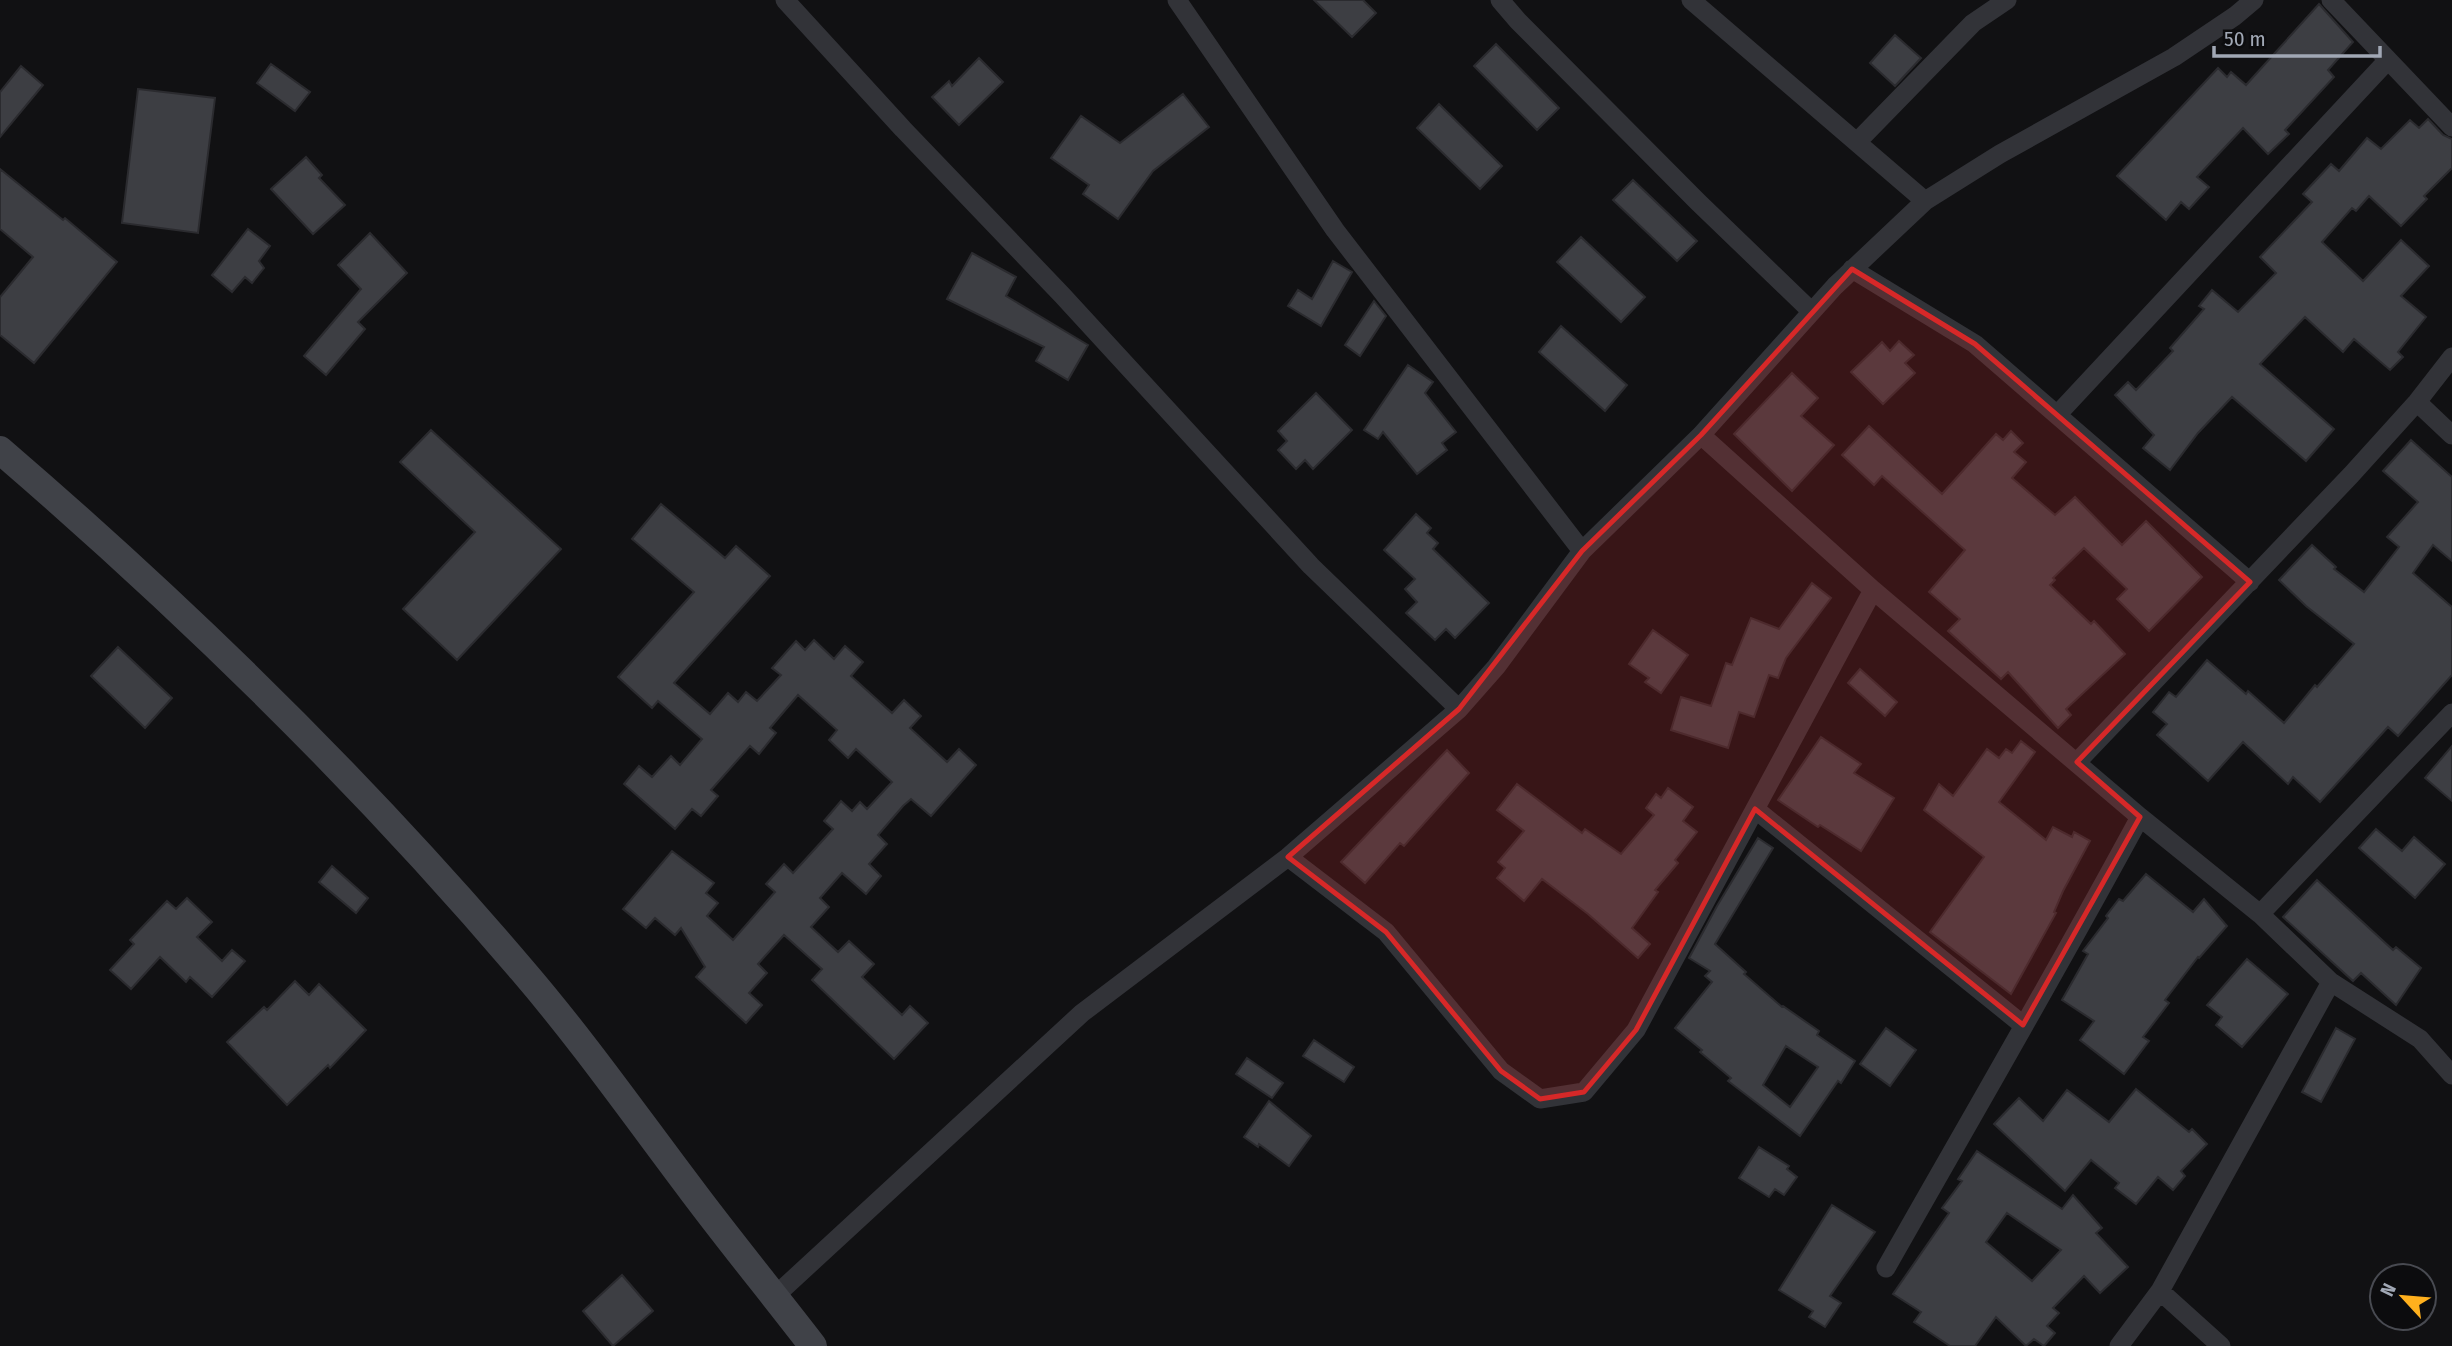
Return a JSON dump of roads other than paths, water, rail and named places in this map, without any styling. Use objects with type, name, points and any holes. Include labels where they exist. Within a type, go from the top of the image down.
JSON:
[{"type":"street","points":[[785,0],[903,129],[1072,305],[1311,566],[1459,709]]},
{"type":"street","points":[[1177,0],[1335,230],[1582,551]]},
{"type":"street","points":[[1500,0],[1698,202],[1811,311]]},
{"type":"street","points":[[1691,0],[1926,201]]},
{"type":"street","points":[[1857,142],[1973,23],[2007,0]]},
{"type":"street","points":[[775,1296],[1082,1013],[1288,857],[1459,709],[1496,667],[1582,551],[1701,435],[1852,269],[1926,201],[2000,154],[2174,57],[2254,0]]},
{"type":"street","points":[[2331,0],[2452,127]]},
{"type":"street","points":[[2057,415],[2387,61]]},
{"type":"street","points":[[1852,269],[1975,344],[2250,582]]},
{"type":"street","points":[[2077,762],[2250,582],[2417,402],[2452,357]]},
{"type":"street","points":[[2417,402],[2452,435]]},
{"type":"street","points":[[1701,435],[1873,590],[2140,817],[2260,914],[2331,982],[2420,1039],[2452,1075]]},
{"type":"street","points":[[0,450],[183,615],[272,701],[466,906],[571,1028],[813,1346]]},
{"type":"street","points":[[1288,857],[1386,932],[1501,1071],[1540,1099],[1584,1092],[1636,1030],[1873,590]]},
{"type":"street","points":[[2260,914],[2452,713]]},
{"type":"street","points":[[1755,809],[2023,1025]]},
{"type":"street","points":[[1886,1268],[2073,941],[2140,817]]},
{"type":"street","points":[[2119,1346],[2160,1291],[2331,982]]},
{"type":"street","points":[[2160,1291],[2221,1346]]}]
